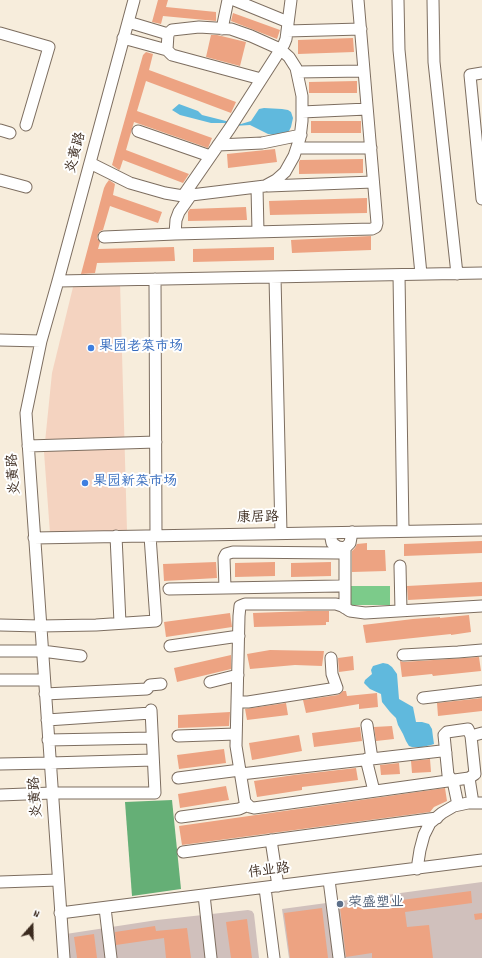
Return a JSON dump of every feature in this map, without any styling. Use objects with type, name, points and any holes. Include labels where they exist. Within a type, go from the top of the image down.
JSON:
[{"type":"street","name":"炎黄路","points":[[64,958],[26,413],[41,341],[134,0]]},
{"type":"street","points":[[222,29],[228,0]]},
{"type":"street","points":[[234,0],[288,26],[361,29]]},
{"type":"street","points":[[175,234],[176,220],[187,196],[210,156],[286,39],[291,0]]},
{"type":"street","points":[[104,237],[372,229],[376,227],[371,148],[358,0]]},
{"type":"street","points":[[398,0],[399,50],[421,274]]},
{"type":"street","points":[[433,0],[434,62],[457,274]]},
{"type":"street","points":[[128,22],[168,34]]},
{"type":"street","points":[[167,50],[168,34],[172,30],[199,27],[231,29],[280,49],[289,57],[296,68],[302,96],[301,135],[294,156],[285,172],[276,180],[261,186]]},
{"type":"street","points":[[0,33],[48,47],[26,125]]},
{"type":"street","points":[[123,38],[167,50],[172,55],[261,79]]},
{"type":"street","points":[[297,72],[364,71]]},
{"type":"street","points":[[482,73],[470,74],[482,198]]},
{"type":"street","points":[[302,112],[367,109]]},
{"type":"street","points":[[138,131],[210,156]]},
{"type":"street","points":[[218,145],[262,143],[301,135]]},
{"type":"street","points":[[297,148],[371,148]]},
{"type":"street","points":[[90,163],[130,183],[165,193],[187,196],[261,186],[373,182]]},
{"type":"street","points":[[0,180],[26,187]]},
{"type":"street","points":[[258,232],[261,186]]},
{"type":"street","points":[[58,281],[482,274]]},
{"type":"street","points":[[399,275],[403,531]]},
{"type":"street","points":[[276,277],[281,533]]},
{"type":"street","points":[[0,625],[96,625],[156,621],[153,536],[156,442],[155,279]]},
{"type":"street","points":[[0,340],[41,341]]},
{"type":"street","points":[[28,446],[156,442]]},
{"type":"street","name":"康居路","points":[[34,538],[482,530]]},
{"type":"street","points":[[224,588],[224,558],[226,554],[233,552],[340,549],[350,543],[352,532]]},
{"type":"street","points":[[330,533],[332,543],[340,549]]},
{"type":"street","points":[[116,536],[120,624]]},
{"type":"street","points":[[340,549],[339,586],[342,607]]},
{"type":"street","points":[[340,549],[342,607]]},
{"type":"street","points":[[400,566],[401,611]]},
{"type":"street","points":[[169,589],[339,586]]},
{"type":"street","points":[[475,776],[453,781],[254,808],[250,807],[245,802],[236,746],[240,606],[245,604],[336,604],[350,611],[365,613],[482,606]]},
{"type":"street","points":[[170,646],[239,636]]},
{"type":"street","points":[[403,655],[482,650]]},
{"type":"street","points":[[0,651],[42,651],[82,656]]},
{"type":"street","points":[[237,702],[248,702],[337,688],[332,674],[331,658]]},
{"type":"street","points":[[210,682],[238,675]]},
{"type":"street","points":[[0,680],[44,680]]},
{"type":"street","points":[[45,694],[147,690],[150,685],[161,684]]},
{"type":"street","points":[[423,698],[482,691]]},
{"type":"street","points":[[0,795],[52,793],[155,793],[151,712],[47,720]]},
{"type":"street","points":[[367,725],[369,759],[374,791]]},
{"type":"street","points":[[417,868],[424,835],[430,823],[442,812],[458,805],[478,803],[475,776],[476,734],[468,729],[446,732],[444,735],[448,775],[453,781],[458,805]]},
{"type":"street","points":[[178,736],[236,734]]},
{"type":"street","points":[[48,740],[152,738]]},
{"type":"street","points":[[178,778],[369,759],[441,750],[446,753]]},
{"type":"street","points":[[0,764],[153,760]]},
{"type":"street","points":[[181,817],[239,809],[248,805]]},
{"type":"street","points":[[183,852],[437,818]]},
{"type":"street","points":[[271,840],[278,886]]},
{"type":"street","name":"伟业路","points":[[60,913],[482,860]]},
{"type":"street","points":[[0,882],[58,880]]},
{"type":"street","points":[[329,880],[339,958]]},
{"type":"street","points":[[265,888],[274,958]]},
{"type":"street","points":[[204,895],[211,958]]},
{"type":"street","points":[[106,908],[111,958]]},
{"type":"shaded area","points":[[120,282],[127,531],[50,533],[44,452],[52,373],[74,283]]},
{"type":"shaded area","points":[[482,882],[482,958],[289,958],[282,909]]},
{"type":"shaded area","points":[[248,910],[252,911],[254,914],[259,958],[67,958],[66,934],[157,920]]},
{"type":"green space","points":[[347,586],[390,586],[390,605],[347,605]]},
{"type":"green space","points":[[172,800],[181,889],[132,896],[125,802]]},
{"type":"water","points":[[179,104],[198,111],[202,115],[241,124],[251,121],[259,109],[264,108],[288,110],[291,112],[293,118],[289,131],[282,135],[274,135],[268,134],[250,125],[234,126],[224,123],[211,123],[180,115],[172,110]]},
{"type":"water","points":[[383,663],[392,667],[397,674],[399,699],[413,707],[416,722],[429,724],[432,729],[434,744],[422,747],[409,746],[396,718],[382,702],[381,694],[370,689],[364,683],[365,680],[372,674],[371,670],[373,666]]},
{"type":"building","points":[[158,0],[168,0],[166,7],[216,12],[216,21],[163,16],[161,24],[152,22]]},
{"type":"building","points":[[233,13],[280,30],[277,39],[231,21]]},
{"type":"building","points":[[211,35],[246,42],[240,66],[206,57]]},
{"type":"building","points":[[353,38],[354,52],[298,54],[298,40]]},
{"type":"building","points":[[146,52],[153,54],[149,70],[236,102],[231,113],[146,81],[137,111],[212,138],[208,148],[134,122],[126,150],[189,174],[183,183],[123,160],[119,170],[112,165],[143,55]]},
{"type":"building","points":[[357,81],[357,93],[309,93],[309,82]]},
{"type":"building","points":[[311,121],[361,121],[361,133],[311,133]]},
{"type":"building","points":[[275,149],[277,162],[228,168],[227,154]]},
{"type":"building","points":[[363,159],[363,173],[299,174],[300,160]]},
{"type":"building","points":[[109,180],[115,184],[113,195],[162,212],[158,223],[110,206],[103,230],[98,234],[97,238],[100,242],[98,249],[174,247],[175,261],[97,263],[95,273],[81,274],[104,188]]},
{"type":"building","points":[[367,198],[367,213],[270,215],[269,201]]},
{"type":"building","points":[[246,207],[247,220],[188,221],[188,212],[190,209]]},
{"type":"building","points":[[371,236],[371,250],[292,253],[291,240]]},
{"type":"building","points":[[274,247],[274,260],[193,262],[193,249]]},
{"type":"building","points":[[482,541],[482,553],[404,556],[404,544]]},
{"type":"building","points":[[367,543],[367,550],[385,550],[386,571],[352,572],[352,551],[357,544]]},
{"type":"building","points":[[216,562],[217,578],[164,581],[163,564]]},
{"type":"building","points":[[275,562],[275,576],[235,577],[235,563]]},
{"type":"building","points":[[331,562],[331,576],[291,577],[291,563]]},
{"type":"building","points":[[482,582],[482,596],[408,600],[407,586]]},
{"type":"building","points":[[329,611],[329,622],[326,622],[326,625],[254,627],[253,613]]},
{"type":"building","points":[[230,613],[232,627],[166,637],[164,622]]},
{"type":"building","points":[[469,615],[471,632],[366,643],[363,625],[413,619]]},
{"type":"building","points":[[270,650],[324,651],[322,666],[295,665],[250,669],[247,654]]},
{"type":"building","points":[[231,655],[231,669],[177,682],[174,668]]},
{"type":"building","points":[[353,656],[354,670],[339,672],[338,658]]},
{"type":"building","points":[[479,657],[481,671],[433,676],[432,674],[402,677],[400,661]]},
{"type":"building","points":[[343,691],[346,691],[347,696],[377,693],[378,707],[359,709],[359,704],[306,713],[303,700],[338,695]]},
{"type":"building","points":[[482,698],[482,711],[438,716],[437,703]]},
{"type":"building","points":[[286,703],[288,715],[247,720],[245,709]]},
{"type":"building","points":[[230,712],[229,726],[178,728],[178,715]]},
{"type":"building","points":[[392,726],[394,739],[376,741],[374,727]]},
{"type":"building","points":[[360,727],[362,741],[314,747],[312,733]]},
{"type":"building","points":[[299,735],[302,751],[252,760],[249,743]]},
{"type":"building","points":[[224,749],[226,763],[179,769],[177,755]]},
{"type":"building","points":[[430,759],[431,772],[412,773],[411,761]]},
{"type":"building","points":[[399,763],[400,774],[381,775],[380,765]]},
{"type":"building","points":[[356,768],[358,780],[302,787],[302,790],[257,797],[254,781]]},
{"type":"building","points":[[226,786],[229,800],[180,808],[178,794]]},
{"type":"building","points":[[445,788],[447,801],[434,807],[430,812],[182,845],[179,826]]},
{"type":"building","points":[[471,891],[472,903],[405,912],[407,927],[429,925],[433,958],[372,958],[372,953],[346,957],[340,908]]},
{"type":"building","points":[[322,908],[328,958],[290,958],[284,913]]},
{"type":"building","points":[[482,913],[482,919],[475,920],[474,914]]},
{"type":"building","points":[[247,919],[252,958],[231,958],[226,922]]},
{"type":"building","points":[[155,926],[156,931],[187,928],[191,958],[166,958],[164,938],[116,945],[115,932]]},
{"type":"building","points":[[94,934],[97,958],[77,958],[74,937]]},
{"type":"place","name":"果园老菜市场","points":[[91,348]]},
{"type":"place","name":"果园新菜市场","points":[[85,483]]},
{"type":"place","name":"荣盛塑业","points":[[340,904]]}]
